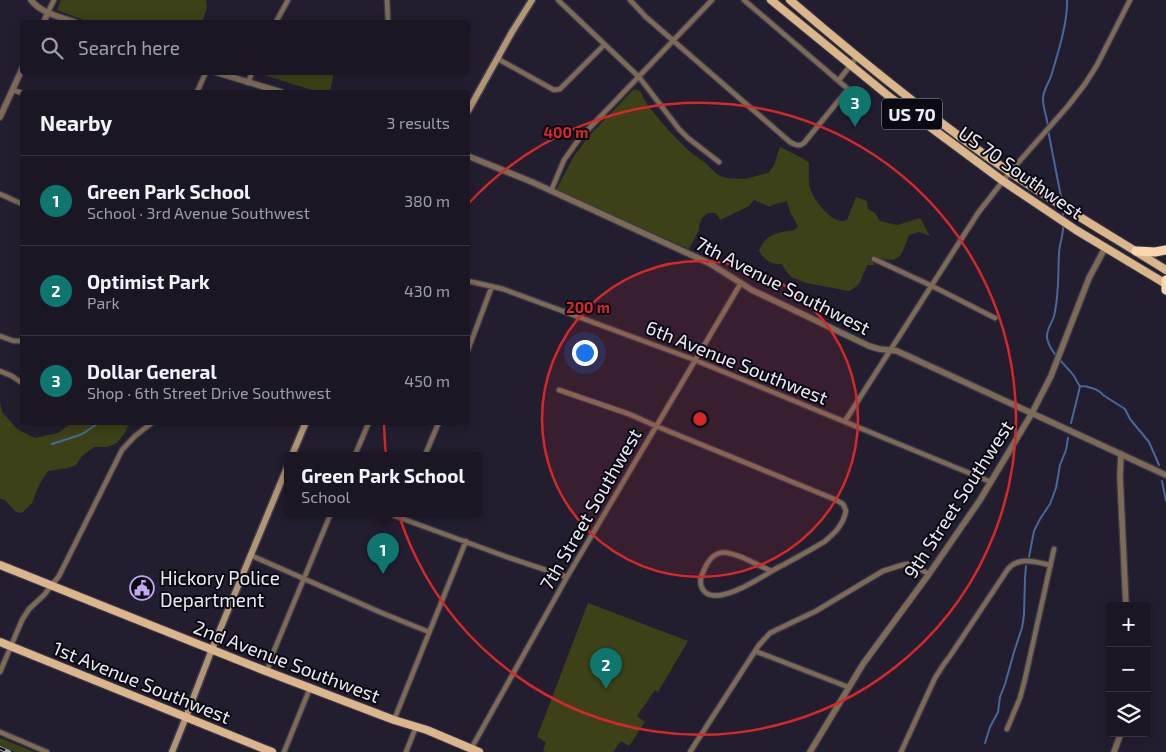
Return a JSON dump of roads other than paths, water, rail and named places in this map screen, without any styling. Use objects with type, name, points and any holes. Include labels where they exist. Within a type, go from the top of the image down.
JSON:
[{"type":"highway","points":[[1136,251],[1155,252],[1166,250]]},
{"type":"highway","points":[[1166,283],[1166,290]]},
{"type":"main road","points":[[470,108],[532,0]]},
{"type":"main road","name":"US 70 Southwest","points":[[772,0],[891,98],[1003,181],[1041,208],[1166,283]]},
{"type":"main road","name":"US 70 Southwest","points":[[790,0],[857,57],[942,123],[1010,172],[1166,270]]},
{"type":"main road","points":[[293,452],[305,425]]},
{"type":"main road","points":[[172,752],[250,555],[284,480]]},
{"type":"main road","name":"2nd Avenue Southwest","points":[[0,565],[267,672],[394,720],[416,726],[470,750],[480,752]]},
{"type":"main road","name":"1st Avenue Southwest","points":[[0,642],[272,752]]},
{"type":"street","points":[[31,0],[39,8],[70,20]]},
{"type":"street","points":[[45,20],[54,0]]},
{"type":"street","points":[[277,20],[288,0]]},
{"type":"street","points":[[387,0],[388,20]]},
{"type":"street","points":[[526,9],[528,0]]},
{"type":"street","points":[[558,0],[639,77],[679,129],[719,162]]},
{"type":"street","points":[[630,0],[646,17],[790,142],[797,146],[801,145],[848,89],[744,0]]},
{"type":"street","points":[[551,191],[564,160],[579,139],[712,0]]},
{"type":"street","points":[[845,421],[978,213],[1010,172],[1068,106],[1098,65],[1130,0]]},
{"type":"street","points":[[498,59],[554,90],[560,89],[604,45]]},
{"type":"street","points":[[838,80],[857,57]]},
{"type":"street","points":[[0,117],[20,74]]},
{"type":"street","points":[[198,90],[205,75]]},
{"type":"street","points":[[224,75],[274,90]]},
{"type":"street","points":[[248,83],[251,75]]},
{"type":"street","points":[[13,90],[20,92]]},
{"type":"street","name":"7th Avenue Southwest","points":[[470,157],[709,262],[740,283],[776,302],[869,346],[897,351],[1166,475]]},
{"type":"street","points":[[0,194],[20,203]]},
{"type":"street","name":"9th Street Southwest","points":[[810,752],[848,687],[876,645],[970,516],[1032,413],[1051,376],[1089,278],[1105,248]]},
{"type":"street","points":[[874,259],[995,318]]},
{"type":"street","name":"6th Avenue Southwest","points":[[470,281],[492,286],[695,360],[991,482]]},
{"type":"street","name":"7th Street Southwest","points":[[470,750],[567,577],[740,283]]},
{"type":"street","points":[[470,345],[492,286]]},
{"type":"street","points":[[0,336],[20,341]]},
{"type":"street","points":[[0,371],[20,382]]},
{"type":"street","points":[[559,390],[629,414],[843,504],[846,511],[845,517],[834,534],[824,542],[756,581],[742,588],[713,596],[706,593],[700,582],[708,560],[719,553],[730,552],[772,571]]},
{"type":"street","points":[[0,672],[26,613],[59,576],[122,450],[134,436],[149,425]]},
{"type":"street","points":[[356,452],[368,425]]},
{"type":"street","points":[[427,452],[438,425]]},
{"type":"street","points":[[1121,454],[1120,477],[1126,602]]},
{"type":"street","points":[[267,672],[329,517]]},
{"type":"street","points":[[406,517],[507,557],[567,577]]},
{"type":"street","points":[[394,720],[466,541]]},
{"type":"street","points":[[1007,729],[1020,698],[1025,679],[1054,549]]},
{"type":"street","points":[[250,555],[429,632]]},
{"type":"street","points":[[901,752],[940,669],[1008,569],[1017,562],[1024,561],[1050,565]]},
{"type":"street","points":[[690,752],[755,651],[770,634],[810,614],[883,571],[908,564],[929,574]]},
{"type":"street","points":[[755,651],[848,687]]},
{"type":"street","points":[[284,752],[310,688]]},
{"type":"street","points":[[406,752],[416,726]]},
{"type":"street","points":[[0,732],[48,752]]},
{"type":"street","points":[[1114,752],[1120,737]]},
{"type":"waterway","points":[[1048,126],[1043,95],[1051,76],[1062,37],[1067,0]]},
{"type":"waterway","points":[[1048,130],[1062,202]]},
{"type":"waterway","points":[[1063,209],[1063,219]]},
{"type":"waterway","points":[[1063,224],[1059,250],[1057,301],[1054,316],[1047,332],[1047,338],[1054,353],[1080,386],[1096,390],[1125,409],[1130,419],[1149,442],[1159,465]]},
{"type":"waterway","points":[[1071,423],[1080,386]]},
{"type":"waterway","points":[[52,444],[84,433],[96,425]]},
{"type":"waterway","points":[[1029,557],[1034,531],[1050,504],[1056,488],[1068,438]]},
{"type":"waterway","points":[[1162,481],[1166,501]]},
{"type":"waterway","points":[[985,743],[990,727],[998,712],[1000,697],[1022,628],[1026,566]]},
{"type":"railway","points":[[0,748],[9,752]]},
{"type":"place","name":"Dollar General","points":[[855,127]]},
{"type":"place","name":"Green Park School","points":[[383,574]]},
{"type":"place","name":"Hickory Police Department","points":[[142,588]]},
{"type":"place","name":"Optimist Park","points":[[606,689]]}]
